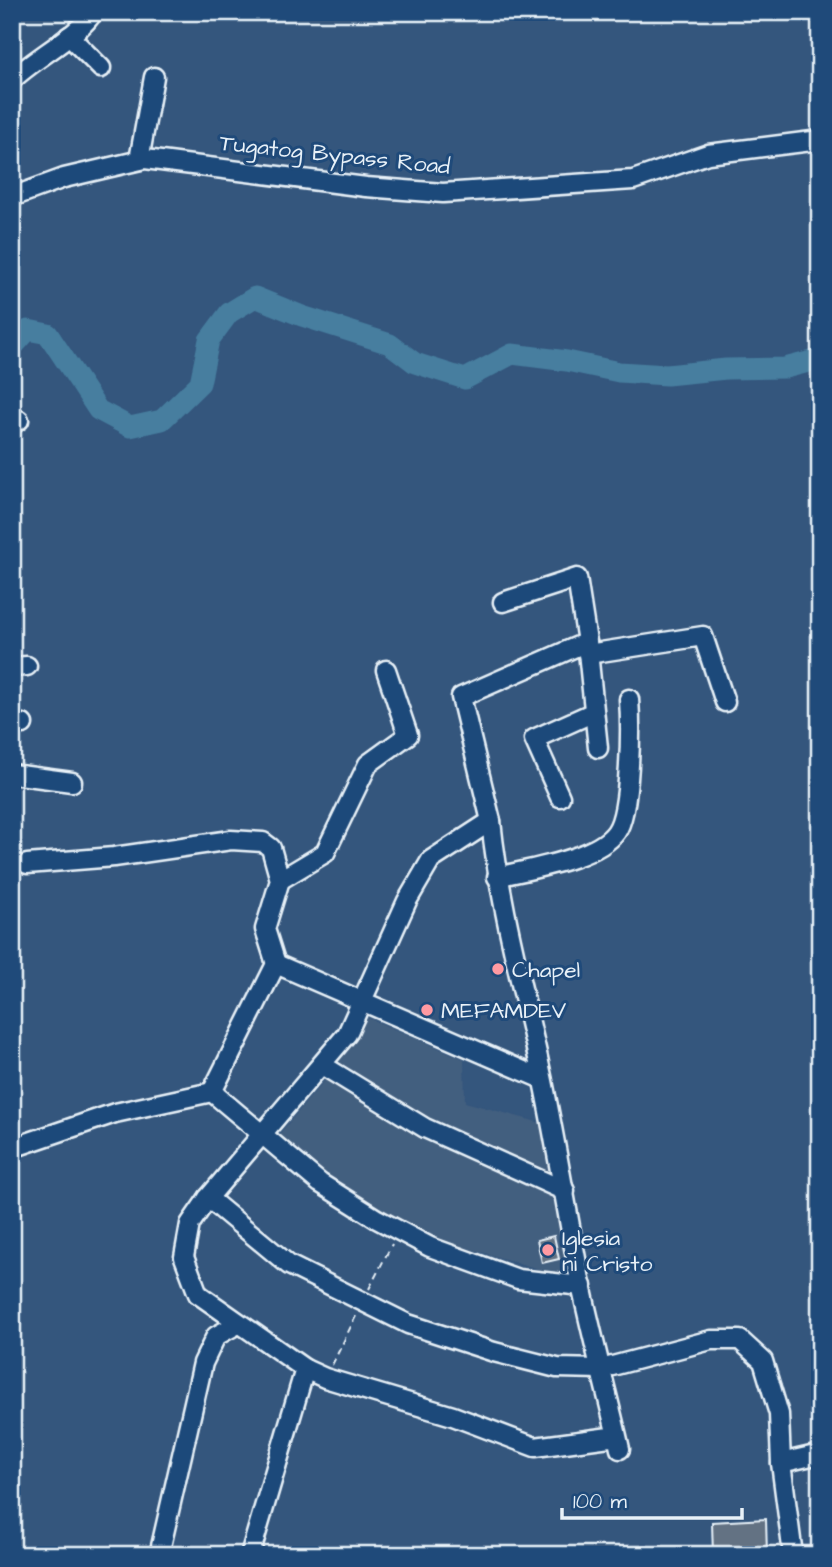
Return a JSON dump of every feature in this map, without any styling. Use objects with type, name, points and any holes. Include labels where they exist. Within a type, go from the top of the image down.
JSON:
[{"type":"street","points":[[12,80],[69,36],[93,12]]},
{"type":"street","points":[[69,36],[100,68]]},
{"type":"street","points":[[139,160],[154,78]]},
{"type":"street","name":"Tugatog Bypass Road","points":[[12,197],[75,175],[139,160],[173,160],[366,187],[443,193],[633,180],[708,154],[820,140]]},
{"type":"street","points":[[503,602],[577,578],[588,648],[592,713],[598,748]]},
{"type":"street","points":[[491,821],[431,860],[407,901],[347,1034],[208,1199],[190,1224],[184,1257],[198,1294],[305,1369],[325,1378],[453,1416],[535,1447],[619,1442],[582,1286],[542,1079],[505,902],[497,877],[491,821],[461,697],[588,648],[703,636],[725,702]]},
{"type":"street","points":[[280,880],[325,853],[368,765],[408,735],[386,670]]},
{"type":"street","points":[[497,877],[589,853],[616,832],[623,813],[632,751],[629,699]]},
{"type":"street","points":[[560,797],[534,738],[592,713]]},
{"type":"street","points":[[12,774],[72,782]]},
{"type":"street","points":[[27,864],[256,839],[271,848],[280,880],[265,929],[276,964],[212,1092]]},
{"type":"street","points":[[276,964],[542,1079]]},
{"type":"street","points":[[322,1065],[425,1128],[565,1191]]},
{"type":"street","points":[[212,1092],[320,1183],[377,1219],[430,1247],[518,1279],[582,1286]]},
{"type":"street","points":[[12,1148],[115,1113],[212,1092]]},
{"type":"street","points":[[208,1199],[289,1265],[408,1324],[557,1368],[601,1370],[711,1340],[740,1340],[763,1362],[779,1414],[781,1463],[793,1555]]},
{"type":"street","points":[[159,1555],[203,1363],[216,1336],[238,1324]]},
{"type":"street","points":[[250,1555],[305,1369]]},
{"type":"street","points":[[781,1463],[820,1454]]},
{"type":"shaded area","points":[[366,1017],[464,1059],[465,1102],[541,1123],[572,1279],[413,1232],[275,1139],[323,1082]]},
{"type":"building","name":"Iglesia ni Cristo","points":[[554,1236],[559,1259],[542,1263],[537,1240]]},
{"type":"building","points":[[766,1519],[767,1555],[713,1555],[712,1522]]},
{"type":"waterway","points":[[12,348],[28,330],[48,334],[98,410],[130,427],[162,420],[200,383],[209,340],[229,313],[255,297],[302,316],[390,344],[415,363],[465,379],[512,354],[567,361],[619,372],[667,375],[726,369],[785,368],[820,359]]},
{"type":"place","name":"Chapel","points":[[498,969]]},
{"type":"place","name":"MEFAMDEV","points":[[427,1010]]},
{"type":"place","name":"Iglesia ni Cristo","points":[[548,1250]]}]
